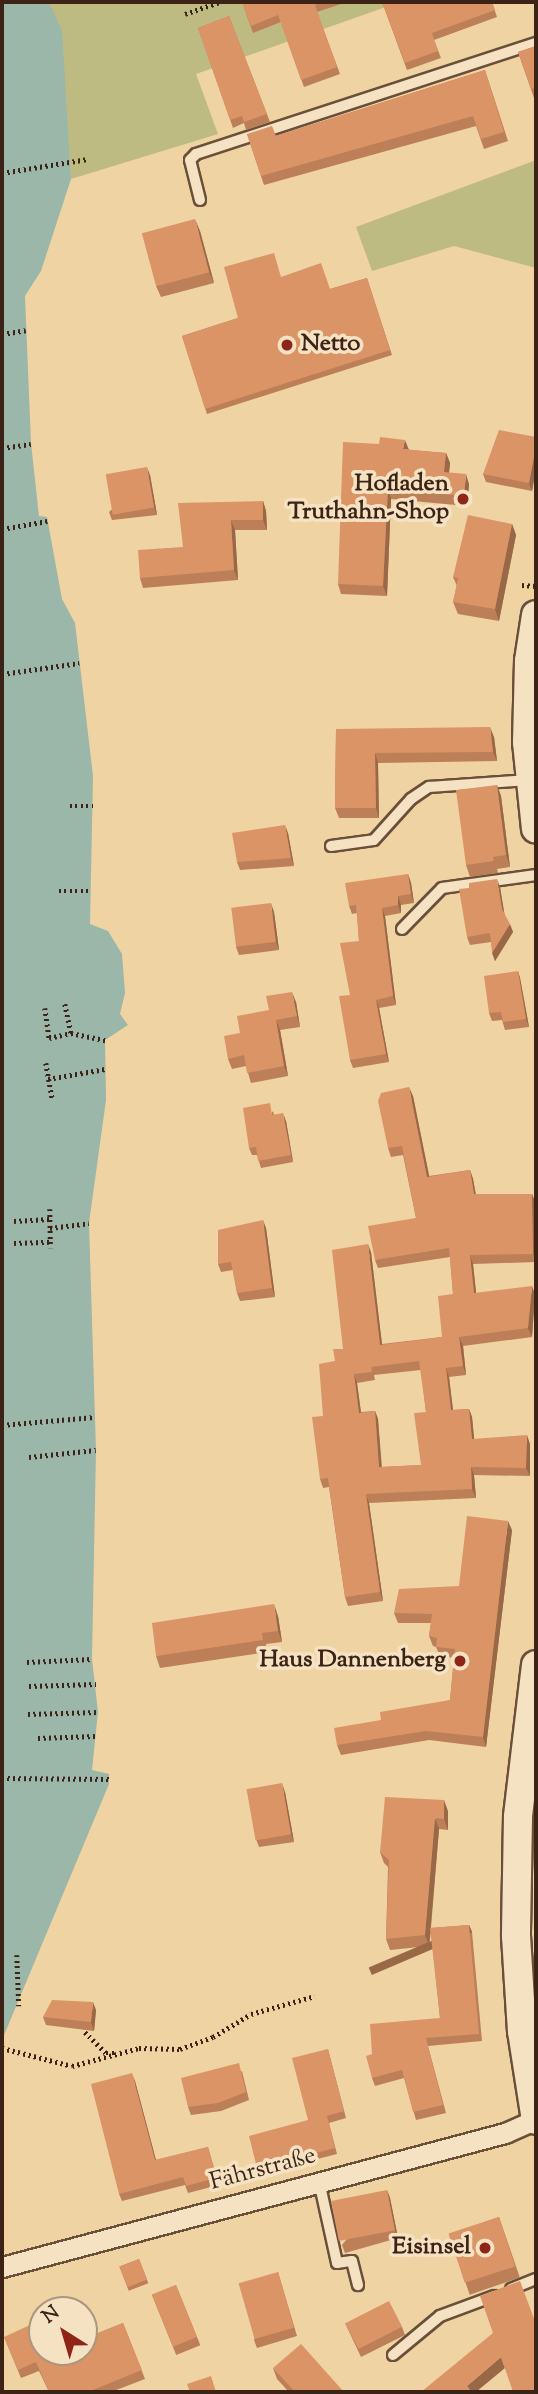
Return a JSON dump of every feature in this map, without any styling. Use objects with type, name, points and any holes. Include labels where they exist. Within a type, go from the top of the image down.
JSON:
[{"type":"main road","points":[[536,615],[529,661],[529,780],[536,829]]},
{"type":"main road","points":[[536,1665],[518,1817],[516,1936],[522,2031],[536,2119]]},
{"type":"street","name":"Fährstraße","points":[[2,2267],[319,2180],[505,2133],[536,2119]]},
{"type":"lane","points":[[200,200],[190,160],[196,154],[536,43]]},
{"type":"lane","points":[[331,846],[374,840],[411,799],[429,787],[529,780]]},
{"type":"lane","points":[[402,929],[442,888],[536,875]]},
{"type":"lane","points":[[319,2180],[337,2263],[352,2261],[358,2285]]},
{"type":"lane","points":[[393,2355],[440,2316],[536,2279]]},
{"type":"path","points":[[185,14],[220,2]]},
{"type":"path","points":[[2,173],[88,159]]},
{"type":"path","points":[[2,334],[26,330]]},
{"type":"path","points":[[2,448],[30,443]]},
{"type":"path","points":[[2,529],[47,521]]},
{"type":"path","points":[[522,585],[536,586]]},
{"type":"path","points":[[2,674],[79,663]]},
{"type":"path","points":[[70,806],[93,806]]},
{"type":"path","points":[[60,891],[90,891]]},
{"type":"path","points":[[65,1004],[71,1033]]},
{"type":"path","points":[[45,1008],[49,1038],[71,1033],[105,1040]]},
{"type":"path","points":[[46,1063],[52,1098]]},
{"type":"path","points":[[48,1079],[105,1069]]},
{"type":"path","points":[[14,1243],[51,1245],[50,1209]]},
{"type":"path","points":[[14,1221],[50,1219]]},
{"type":"path","points":[[50,1228],[89,1223]]},
{"type":"path","points":[[2,1425],[95,1417]]},
{"type":"path","points":[[29,1457],[96,1450]]},
{"type":"path","points":[[27,1662],[92,1660]]},
{"type":"path","points":[[29,1686],[96,1684]]},
{"type":"path","points":[[28,1714],[98,1712]]},
{"type":"path","points":[[37,1738],[95,1736]]},
{"type":"path","points":[[2,1778],[109,1779]]},
{"type":"path","points":[[17,1955],[19,2006]]},
{"type":"path","points":[[2,2048],[72,2066],[139,2048],[180,2049],[214,2037],[251,2014],[315,1996]]},
{"type":"path","points":[[85,2032],[106,2053],[118,2053]]},
{"type":"shaded area","points":[[2,2],[49,2],[62,31],[71,179],[41,271],[25,296],[31,443],[39,516],[47,517],[62,599],[75,623],[93,776],[90,924],[108,931],[122,954],[125,993],[120,1014],[128,1025],[105,1040],[106,1100],[89,1223],[96,1450],[92,1659],[98,1712],[92,1770],[109,1774],[109,1784],[2,2040]]},
{"type":"shaded area","points":[[12,2],[400,2],[196,74],[218,134],[71,179],[66,109]]},
{"type":"shaded area","points":[[536,160],[536,268],[454,246],[372,271],[356,227]]},
{"type":"building","points":[[253,2],[323,2],[315,5],[337,67],[301,80],[278,15],[251,26],[243,5]]},
{"type":"building","points":[[382,2],[492,2],[495,10],[432,33],[438,51],[405,63]]},
{"type":"building","points":[[229,16],[267,114],[244,122],[242,116],[230,120],[198,28]]},
{"type":"building","points":[[536,46],[536,88],[531,89],[518,52]]},
{"type":"building","points":[[485,70],[504,132],[481,139],[473,116],[261,176],[247,134],[272,126],[276,136]]},
{"type":"building","points":[[195,219],[209,272],[156,286],[142,233]]},
{"type":"building","name":"Netto","points":[[274,253],[281,277],[321,263],[330,289],[367,278],[390,350],[205,409],[182,336],[238,318],[224,267]]},
{"type":"building","points":[[499,430],[536,437],[529,483],[483,474]]},
{"type":"building","points":[[380,437],[405,440],[403,449],[446,453],[444,472],[466,474],[464,496],[388,489],[383,586],[338,584],[343,442],[379,444]]},
{"type":"building","points":[[147,467],[154,507],[113,515],[106,474]]},
{"type":"building","points":[[263,501],[263,520],[231,520],[234,570],[140,578],[138,550],[183,547],[178,503]]},
{"type":"building","points":[[468,515],[512,524],[495,609],[453,602],[458,578],[453,577]]},
{"type":"building","points":[[490,727],[493,752],[375,753],[376,808],[335,808],[336,729]]},
{"type":"building","points":[[497,785],[506,855],[493,857],[494,861],[466,865],[456,790]]},
{"type":"building","points":[[285,825],[291,858],[237,862],[232,833]]},
{"type":"building","points":[[408,874],[411,894],[398,896],[398,905],[382,908],[393,996],[376,1000],[386,1054],[350,1060],[339,996],[350,995],[340,943],[359,941],[356,905],[349,906],[345,883]]},
{"type":"building","points":[[497,879],[502,909],[510,924],[492,953],[490,933],[467,937],[459,889],[469,888],[469,883]]},
{"type":"building","points":[[271,903],[276,942],[236,947],[231,908]]},
{"type":"building","points":[[518,971],[526,1019],[503,1022],[501,1012],[489,1013],[484,976]]},
{"type":"building","points":[[292,992],[297,1016],[276,1020],[284,1066],[247,1073],[244,1055],[228,1059],[224,1036],[240,1033],[237,1016],[269,1010],[266,996]]},
{"type":"building","points":[[409,1087],[427,1177],[470,1170],[474,1194],[532,1194],[533,1254],[470,1255],[474,1293],[532,1286],[528,1328],[459,1337],[463,1366],[446,1368],[451,1410],[469,1409],[472,1439],[527,1435],[526,1468],[471,1467],[472,1489],[366,1494],[380,1592],[345,1597],[328,1478],[320,1479],[312,1417],[323,1416],[319,1364],[335,1361],[333,1349],[343,1349],[332,1250],[368,1244],[380,1345],[442,1337],[438,1296],[453,1294],[449,1248],[375,1260],[368,1226],[416,1218],[402,1146],[388,1148],[378,1101],[381,1093]],"holes":[[[419,1361],[426,1412],[414,1413],[421,1465],[379,1467],[375,1411],[359,1413],[354,1374],[372,1372],[371,1367]]]},
{"type":"building","points":[[270,1103],[272,1115],[283,1113],[291,1155],[258,1161],[256,1147],[249,1148],[243,1108]]},
{"type":"building","points":[[263,1220],[272,1288],[237,1293],[231,1262],[218,1264],[218,1230]]},
{"type":"building","points":[[467,1516],[508,1521],[483,1737],[426,1731],[337,1745],[334,1728],[381,1720],[380,1712],[450,1700],[455,1649],[436,1647],[437,1638],[429,1636],[432,1614],[394,1613],[399,1589],[459,1586]]},
{"type":"building","points":[[274,1604],[278,1631],[262,1633],[263,1640],[156,1656],[152,1623]]},
{"type":"building","points":[[282,1783],[291,1834],[256,1840],[247,1789]]},
{"type":"building","points":[[385,1797],[444,1800],[444,1819],[435,1818],[425,1935],[386,1939],[389,1860],[380,1852]]},
{"type":"building","points":[[469,1925],[479,2034],[426,2038],[443,2105],[413,2112],[402,2070],[372,2078],[366,2056],[372,2054],[370,2024],[440,2018],[430,1928]]},
{"type":"building","points":[[52,2000],[93,2002],[91,2022],[43,2017]]},
{"type":"building","points":[[328,2049],[344,2111],[327,2116],[335,2148],[257,2168],[249,2136],[308,2120],[292,2058]]},
{"type":"building","points":[[239,2063],[246,2092],[218,2103],[188,2107],[181,2078]]},
{"type":"building","points":[[132,2073],[155,2160],[208,2147],[216,2178],[186,2186],[183,2177],[119,2194],[91,2084]]},
{"type":"building","points":[[387,2190],[395,2230],[339,2241],[331,2201]]},
{"type":"building","points":[[499,2217],[515,2266],[465,2283],[449,2233]]},
{"type":"building","points":[[139,2259],[147,2279],[128,2287],[120,2267]]},
{"type":"building","points":[[278,2272],[294,2328],[255,2339],[239,2283]]},
{"type":"building","points":[[520,2281],[536,2324],[536,2392],[513,2392],[501,2357],[467,2386],[472,2392],[421,2392],[493,2333],[480,2296]]},
{"type":"building","points":[[176,2285],[197,2337],[173,2347],[152,2295]]},
{"type":"building","points":[[389,2301],[402,2327],[359,2349],[345,2323]]},
{"type":"building","points":[[123,2323],[142,2370],[88,2392],[49,2392],[38,2366],[98,2366],[98,2333]]},
{"type":"building","points":[[28,2326],[28,2366],[18,2370],[4,2337]]},
{"type":"building","points":[[301,2344],[344,2392],[295,2392],[273,2368]]},
{"type":"building","points":[[211,2376],[216,2392],[190,2392],[187,2384]]},
{"type":"place","name":"Netto","points":[[287,345]]},
{"type":"place","name":"Hofladen Truthahn-Shop","points":[[463,499]]},
{"type":"place","name":"Haus Dannenberg","points":[[460,1661]]},
{"type":"place","name":"Eisinsel","points":[[485,2248]]}]
